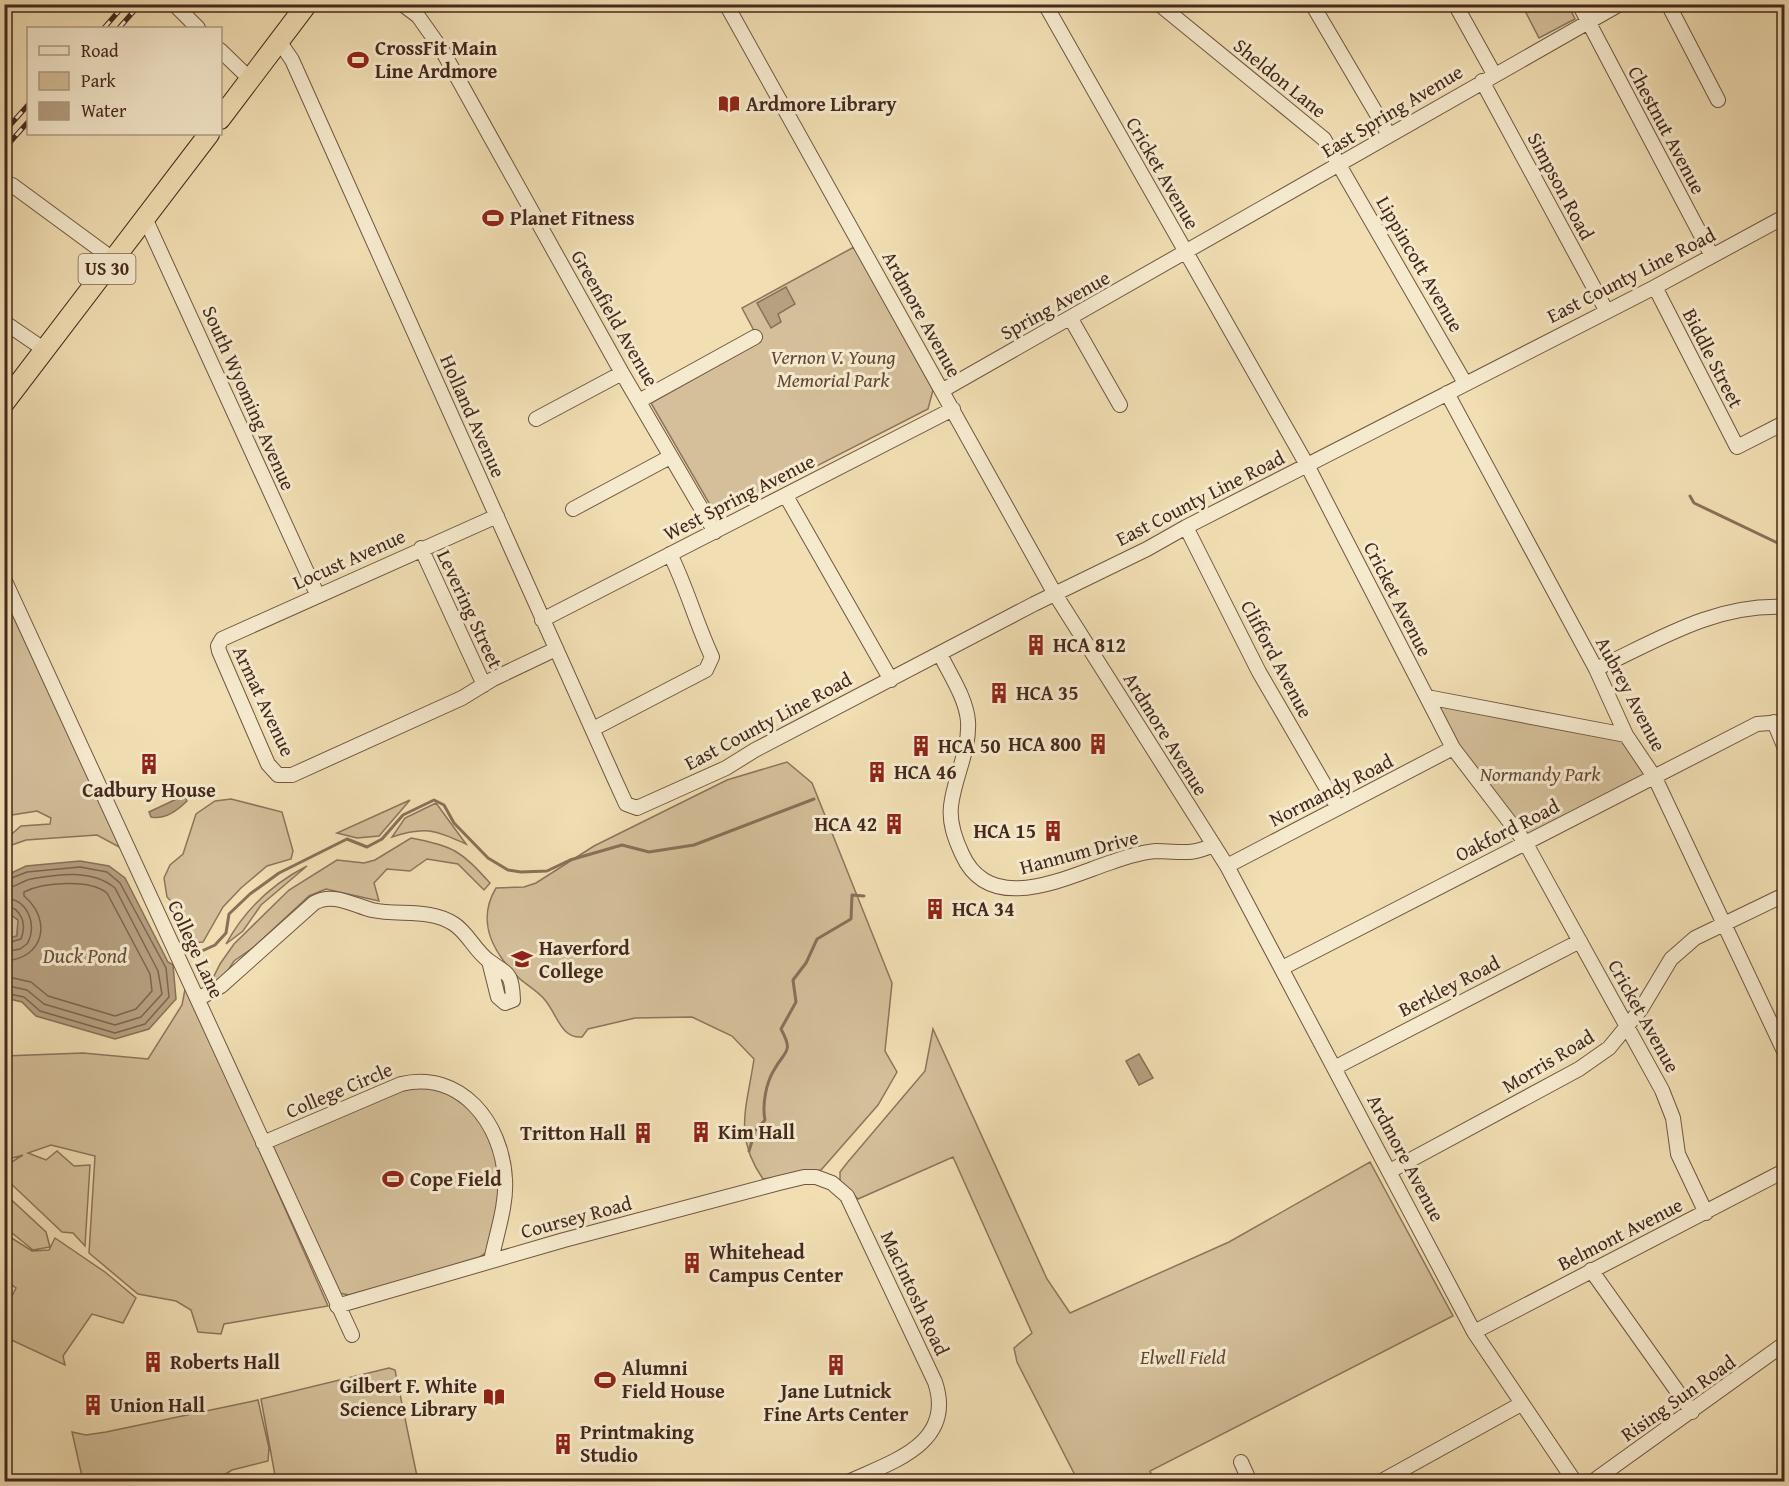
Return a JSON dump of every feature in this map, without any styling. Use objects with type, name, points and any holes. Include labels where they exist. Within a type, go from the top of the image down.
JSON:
[{"type":"highway","points":[[222,115],[308,4]]},
{"type":"highway","name":"US 30","points":[[4,404],[208,135]]},
{"type":"street","points":[[174,4],[197,27]]},
{"type":"street","name":"Greenfield Avenue","points":[[402,4],[418,16],[442,50],[622,373],[715,532]]},
{"type":"street","name":"Ardmore Avenue","points":[[726,4],[1055,594],[1227,866],[1336,1067],[1474,1332],[1575,1482]]},
{"type":"street","name":"Cricket Avenue","points":[[1045,4],[1307,465],[1454,748],[1525,842],[1662,1090],[1673,1118],[1678,1154],[1706,1213]]},
{"type":"street","name":"Sheldon Lane","points":[[1159,4],[1324,139],[1341,165]]},
{"type":"street","points":[[1312,4],[1389,135]]},
{"type":"street","name":"Simpson Road","points":[[1455,4],[1488,77],[1606,310]]},
{"type":"street","name":"Chestnut Avenue","points":[[1579,4],[1712,256]]},
{"type":"street","name":"East Spring Avenue","points":[[1186,252],[1341,165],[1488,77],[1620,4]]},
{"type":"street","points":[[1668,4],[1718,100]]},
{"type":"street","name":"Holland Avenue","points":[[279,41],[292,60],[542,620],[626,804],[631,807]]},
{"type":"street","points":[[222,52],[250,79]]},
{"type":"street","name":"Lippincott Avenue","points":[[1341,165],[1465,383]]},
{"type":"street","points":[[12,185],[114,260]]},
{"type":"street","name":"East County Line Road","points":[[631,807],[643,807],[726,768],[1055,594],[1147,549],[1606,310],[1655,287],[1785,217]]},
{"type":"street","name":"South Wyoming Avenue","points":[[145,218],[314,596]]},
{"type":"street","name":"Spring Avenue","points":[[943,390],[1186,252]]},
{"type":"street","name":"Biddle Street","points":[[1655,287],[1737,447],[1785,423]]},
{"type":"street","points":[[1071,319],[1120,405]]},
{"type":"street","points":[[4,322],[45,350]]},
{"type":"street","points":[[639,401],[755,337]]},
{"type":"street","points":[[536,419],[622,373]]},
{"type":"street","name":"Aubrey Avenue","points":[[1446,393],[1596,669],[1626,735],[1655,778],[1785,1051]]},
{"type":"street","name":"West Spring Avenue","points":[[542,620],[953,409]]},
{"type":"street","points":[[573,508],[670,457]]},
{"type":"street","points":[[786,496],[891,680]]},
{"type":"street","name":"Locust Avenue","points":[[219,642],[228,635],[314,596],[497,516]]},
{"type":"street","name":"Clifford Avenue","points":[[1186,527],[1259,672],[1338,808]]},
{"type":"street","name":"Levering Street","points":[[421,548],[484,685]]},
{"type":"street","points":[[593,729],[706,670],[712,657],[695,622],[686,586],[670,554]]},
{"type":"street","name":"College Lane","points":[[4,579],[352,1335]]},
{"type":"street","points":[[1596,669],[1713,615],[1759,606],[1785,607]]},
{"type":"street","name":"Armat Avenue","points":[[219,642],[219,651],[268,764],[278,775],[292,775],[326,761],[484,685]]},
{"type":"street","points":[[484,685],[556,649]]},
{"type":"street","name":"Hannum Drive","points":[[940,654],[963,701],[968,722],[965,747],[953,797],[952,827],[965,861],[984,881],[1000,887],[1031,888],[1127,857],[1154,851],[1192,853],[1214,845]]},
{"type":"street","points":[[1427,698],[1626,735]]},
{"type":"street","points":[[1779,722],[1785,747]]},
{"type":"street","name":"Oakford Road","points":[[1282,968],[1757,724],[1779,722]]},
{"type":"street","name":"Normandy Road","points":[[1227,866],[1454,748]]},
{"type":"street","name":"Morris Road","points":[[1390,1171],[1579,1069],[1610,1048],[1641,1010],[1671,959],[1695,938],[1785,895]]},
{"type":"street","points":[[198,999],[221,986],[314,903],[330,898],[384,912],[442,918],[456,925],[489,961]]},
{"type":"street","name":"Berkley Road","points":[[1336,1067],[1580,941]]},
{"type":"street","name":"College Circle","points":[[262,1143],[400,1084],[413,1081],[435,1082],[461,1091],[478,1107],[489,1125],[504,1168],[505,1195],[491,1261]]},
{"type":"street","name":"Belmont Avenue","points":[[1474,1332],[1785,1171]]},
{"type":"street","name":"Coursey Road","points":[[337,1306],[491,1261],[797,1178],[816,1177],[827,1180]]},
{"type":"street","name":"MacIntosh Road","points":[[827,1180],[840,1188],[852,1204],[935,1382],[940,1411],[931,1433],[912,1452],[848,1482]]},
{"type":"street","points":[[1591,1270],[1692,1412]]},
{"type":"street","name":"Rising Sun Road","points":[[1592,1482],[1785,1344]]},
{"type":"street","points":[[1382,1481],[1521,1404]]},
{"type":"street","points":[[1240,1462],[1250,1482]]},
{"type":"green space","points":[[1522,5],[1568,5],[1575,19],[1539,38]]},
{"type":"green space","name":"Vernon V. Young Memorial Park","points":[[854,247],[933,390],[928,409],[721,515],[716,515],[651,403],[760,342],[742,308]]},
{"type":"green space","points":[[4,593],[121,848],[97,835],[26,840],[9,846],[6,839],[21,826],[50,824],[51,818],[37,811],[5,816]]},
{"type":"green space","name":"Normandy Park","points":[[1427,697],[1626,735],[1655,778],[1525,842],[1462,763]]},
{"type":"green space","points":[[787,762],[812,783],[892,983],[885,1051],[897,1072],[878,1105],[821,1170],[763,1179],[748,1149],[745,1135],[746,1107],[754,1059],[732,1036],[692,1017],[635,1018],[588,1029],[582,1037],[569,1034],[560,1025],[542,997],[520,979],[502,959],[490,937],[487,913],[496,888],[524,887],[536,883],[594,846],[727,780]]},
{"type":"green space","points":[[231,799],[282,812],[293,851],[291,859],[267,866],[223,907],[203,942],[188,943],[186,917],[167,897],[164,878],[170,865],[183,854],[196,814],[215,801]]},
{"type":"green space","points":[[410,800],[379,836],[357,838],[337,833]]},
{"type":"green space","points":[[436,803],[466,844],[446,835],[429,831],[413,831],[392,837],[405,818]]},
{"type":"green space","points":[[411,838],[447,847],[456,852],[490,883],[484,890],[458,864],[427,859],[410,871],[387,869],[374,883],[379,901],[326,889],[309,896],[254,947],[234,961],[225,975],[209,986],[220,964],[234,944],[289,890],[337,860],[364,863],[375,860]]},
{"type":"green space","points":[[307,866],[261,905],[243,931],[226,944],[260,899],[282,881]]},
{"type":"green space","points":[[6,910],[18,920],[17,936],[5,939]]},
{"type":"green space","points":[[186,984],[328,1306],[224,1324],[221,1334],[198,1332],[191,1310],[176,1301],[138,1294],[89,1253],[95,1156],[51,1145],[28,1153],[46,1160],[57,1151],[74,1166],[90,1165],[85,1246],[73,1233],[62,1232],[5,1178],[5,1166],[23,1155],[5,1160],[4,1056],[83,1053],[148,1059],[182,1005]]},
{"type":"green space","name":"Elwell Field","points":[[933,1029],[1047,1279],[1070,1313],[1229,1242],[1370,1162],[1453,1316],[1150,1471],[1154,1481],[1078,1481],[1017,1362],[1014,1348],[1032,1333],[953,1157],[858,1199],[840,1181],[840,1172],[925,1071]]},
{"type":"green space","name":"Cope Field","points":[[414,1084],[439,1088],[478,1114],[491,1141],[498,1167],[500,1191],[488,1251],[474,1261],[349,1295],[339,1293],[272,1144]]},
{"type":"green space","points":[[4,1193],[46,1232],[50,1247],[33,1250],[12,1233],[5,1235]]},
{"type":"green space","points":[[10,1237],[32,1251],[49,1250],[55,1238],[105,1272],[136,1298],[123,1323],[92,1314],[63,1356],[65,1365],[5,1337],[5,1310],[16,1288],[5,1280],[5,1238]]},
{"type":"green space","points":[[389,1368],[395,1370],[418,1481],[276,1481],[261,1399]]},
{"type":"green space","points":[[258,1400],[269,1448],[268,1461],[232,1470],[214,1481],[83,1481],[72,1432],[86,1435],[106,1432]]},
{"type":"water","points":[[786,287],[795,304],[778,314],[781,322],[771,328],[757,303]]},
{"type":"water","points":[[185,795],[187,801],[175,811],[166,816],[151,817],[149,812]]},
{"type":"water","name":"Duck Pond","points":[[80,861],[109,866],[125,878],[168,962],[173,965],[176,999],[149,1029],[115,1039],[36,1016],[22,1002],[5,998],[5,939],[17,936],[18,920],[5,911],[5,876],[26,866]]},
{"type":"water","points":[[1139,1054],[1153,1078],[1139,1085],[1126,1061]]},
{"type":"waterway","points":[[1690,496],[1694,503],[1784,546]]},
{"type":"waterway","points":[[191,956],[215,945],[226,933],[229,914],[250,894],[279,873],[347,839],[367,847],[382,839],[403,815],[434,800],[444,805],[454,823],[488,858],[508,870],[521,872],[547,871],[570,860],[622,845],[649,852],[694,845],[814,799]]},
{"type":"waterway","points":[[749,1151],[755,1131],[765,1120],[764,1101],[769,1081],[786,1051],[787,1043],[781,1029],[796,1002],[793,980],[806,963],[817,939],[851,919],[852,895],[864,896]]},
{"type":"railway","points":[[105,27],[125,4]]},
{"type":"railway","points":[[120,27],[140,4]]},
{"type":"railway","points":[[4,132],[27,106]]},
{"type":"railway","points":[[4,149],[27,123]]},
{"type":"place","name":"CrossFit Main Line Ardmore","points":[[358,60]]},
{"type":"place","name":"Ardmore Library","points":[[729,104]]},
{"type":"place","name":"Planet Fitness","points":[[493,218]]},
{"type":"place","name":"HCA 812","points":[[1036,645]]},
{"type":"place","name":"HCA 35","points":[[999,693]]},
{"type":"place","name":"HCA 800","points":[[1098,744]]},
{"type":"place","name":"HCA 50","points":[[921,746]]},
{"type":"place","name":"Cadbury House","points":[[149,764]]},
{"type":"place","name":"HCA 46","points":[[877,772]]},
{"type":"place","name":"HCA 42","points":[[894,824]]},
{"type":"place","name":"HCA 15","points":[[1053,831]]},
{"type":"place","name":"HCA 34","points":[[935,909]]},
{"type":"place","name":"Haverford College","points":[[522,959]]},
{"type":"place","name":"Kim Hall","points":[[701,1132]]},
{"type":"place","name":"Tritton Hall","points":[[643,1133]]},
{"type":"place","name":"Cope Field","points":[[393,1179]]},
{"type":"place","name":"Whitehead Campus Center","points":[[692,1263]]},
{"type":"place","name":"Roberts Hall","points":[[153,1362]]},
{"type":"place","name":"Jane Lutnick Fine Arts Center","points":[[836,1365]]},
{"type":"place","name":"Alumni Field House","points":[[605,1380]]},
{"type":"place","name":"Gilbert F. White Science Library","points":[[494,1397]]},
{"type":"place","name":"Union Hall","points":[[93,1405]]},
{"type":"place","name":"Printmaking Studio","points":[[563,1444]]}]
